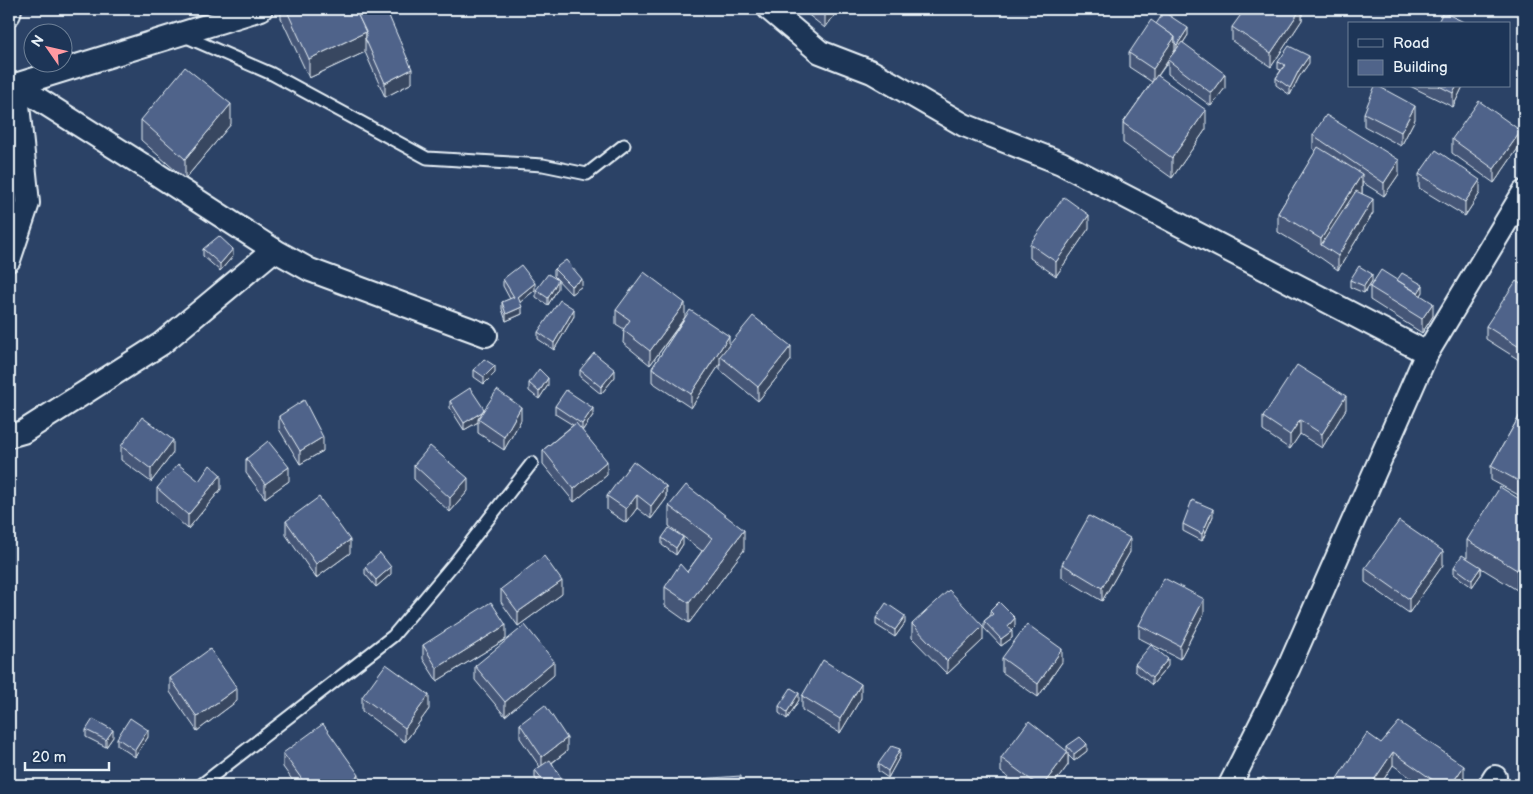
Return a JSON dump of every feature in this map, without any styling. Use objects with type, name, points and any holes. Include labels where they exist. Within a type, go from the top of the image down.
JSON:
[{"type":"street","points":[[9,14],[10,9]]},
{"type":"street","points":[[12,86],[261,9]]},
{"type":"street","points":[[769,9],[820,52],[872,72],[964,125],[1061,163],[1427,353]]},
{"type":"street","points":[[12,86],[138,162],[274,250],[310,270],[486,335]]},
{"type":"street","points":[[9,260],[28,203],[12,86]]},
{"type":"street","points":[[1230,785],[1288,669],[1427,353],[1524,192]]},
{"type":"street","points":[[9,436],[23,432],[161,344],[274,250]]},
{"type":"lane","points":[[181,34],[272,74],[427,158],[544,165],[587,174],[624,145]]},
{"type":"lane","points":[[201,785],[393,636],[456,561],[532,463]]},
{"type":"building","points":[[286,9],[355,9],[366,32],[309,59]]},
{"type":"building","points":[[355,9],[386,9],[412,69],[385,83],[365,38],[366,32]]},
{"type":"building","points":[[1245,9],[1301,9],[1271,53],[1232,27]]},
{"type":"building","points":[[1164,12],[1188,28],[1177,45],[1175,37],[1156,24]]},
{"type":"building","points":[[1443,12],[1464,22],[1438,22]]},
{"type":"building","points":[[1151,20],[1175,37],[1153,69],[1129,53]]},
{"type":"building","points":[[1182,42],[1225,74],[1211,93],[1168,60]]},
{"type":"building","points":[[1289,46],[1309,56],[1290,88],[1276,78],[1285,65],[1278,62]]},
{"type":"building","points":[[185,67],[231,104],[185,159],[141,120]]},
{"type":"building","points":[[1157,75],[1206,110],[1172,158],[1123,123]]},
{"type":"building","points":[[1374,88],[1382,88],[1415,106],[1401,132],[1364,113]]},
{"type":"building","points":[[1443,88],[1456,88],[1453,93]]},
{"type":"building","points":[[1479,101],[1521,131],[1494,169],[1452,139]]},
{"type":"building","points":[[1326,115],[1399,160],[1384,183],[1313,135]]},
{"type":"building","points":[[1318,147],[1362,174],[1321,239],[1278,213]]},
{"type":"building","points":[[1436,150],[1480,180],[1465,202],[1419,174]]},
{"type":"building","points":[[1356,191],[1373,199],[1338,256],[1321,245]]},
{"type":"building","points":[[1064,197],[1089,215],[1056,262],[1030,244]]},
{"type":"building","points":[[219,236],[233,249],[220,264],[203,249]]},
{"type":"building","points":[[566,260],[582,279],[571,286],[554,269]]},
{"type":"building","points":[[521,265],[535,283],[518,297],[522,307],[506,314],[502,302],[514,297],[503,279]]},
{"type":"building","points":[[1359,266],[1372,274],[1364,286],[1350,280]]},
{"type":"building","points":[[1381,270],[1433,303],[1422,319],[1370,287]]},
{"type":"building","points":[[644,272],[685,303],[650,351],[623,330],[630,320],[616,310]]},
{"type":"building","points":[[1402,273],[1423,285],[1418,293],[1397,280]]},
{"type":"building","points":[[548,274],[558,280],[548,298],[536,290]]},
{"type":"building","points":[[1516,281],[1524,286],[1524,350],[1486,326]]},
{"type":"building","points":[[560,300],[574,309],[554,343],[538,332]]},
{"type":"building","points":[[690,310],[729,336],[691,394],[652,368]]},
{"type":"building","points":[[753,316],[791,346],[758,387],[720,356]]},
{"type":"building","points":[[594,353],[615,370],[601,387],[580,370]]},
{"type":"building","points":[[484,359],[495,366],[484,377],[474,370]]},
{"type":"building","points":[[1297,365],[1346,396],[1322,434],[1300,420],[1290,435],[1263,417]]},
{"type":"building","points":[[539,369],[548,378],[539,392],[529,383]]},
{"type":"building","points":[[1524,378],[1524,391],[1519,388]]},
{"type":"building","points":[[470,388],[484,409],[464,423],[450,401]]},
{"type":"building","points":[[497,390],[521,407],[504,437],[478,419]]},
{"type":"building","points":[[566,390],[593,408],[582,424],[555,406]]},
{"type":"building","points":[[304,400],[323,437],[300,451],[279,416]]},
{"type":"building","points":[[1524,408],[1524,484],[1491,466]]},
{"type":"building","points":[[142,417],[173,440],[151,469],[121,446]]},
{"type":"building","points":[[576,423],[607,461],[574,489],[543,450]]},
{"type":"building","points":[[268,441],[289,467],[265,484],[246,459]]},
{"type":"building","points":[[430,446],[468,478],[450,498],[414,465]]},
{"type":"building","points":[[633,461],[666,486],[651,506],[637,495],[626,509],[607,496]]},
{"type":"building","points":[[178,464],[199,481],[210,465],[221,475],[188,515],[157,488]]},
{"type":"building","points":[[686,485],[744,530],[689,603],[665,587],[680,564],[687,572],[712,538],[669,506]]},
{"type":"building","points":[[1500,487],[1524,502],[1524,558],[1517,570],[1467,540]]},
{"type":"building","points":[[319,497],[350,540],[316,564],[286,521]]},
{"type":"building","points":[[1192,500],[1213,509],[1202,534],[1183,524]]},
{"type":"building","points":[[1089,516],[1130,538],[1102,588],[1062,564]]},
{"type":"building","points":[[1399,521],[1443,551],[1409,599],[1365,568]]},
{"type":"building","points":[[669,528],[683,537],[676,548],[662,538]]},
{"type":"building","points":[[380,553],[391,567],[376,580],[365,567]]},
{"type":"building","points":[[1462,555],[1481,567],[1472,580],[1454,567]]},
{"type":"building","points":[[544,556],[562,581],[518,612],[501,589]]},
{"type":"building","points":[[1164,578],[1204,599],[1180,646],[1139,625]]},
{"type":"building","points":[[949,590],[983,626],[947,661],[912,624]]},
{"type":"building","points":[[491,602],[506,625],[437,668],[423,645]]},
{"type":"building","points":[[999,602],[1015,618],[1008,626],[1012,631],[1001,639],[984,621],[993,614],[990,611]]},
{"type":"building","points":[[886,603],[905,616],[895,630],[876,618]]},
{"type":"building","points":[[1027,624],[1062,649],[1038,684],[1002,658]]},
{"type":"building","points":[[525,625],[554,661],[505,702],[475,666]]},
{"type":"building","points":[[1151,645],[1168,659],[1152,678],[1135,664]]},
{"type":"building","points":[[210,649],[237,688],[197,717],[170,678]]},
{"type":"building","points":[[823,660],[861,684],[840,719],[802,696]]},
{"type":"building","points":[[386,664],[429,695],[405,728],[362,697]]},
{"type":"building","points":[[791,688],[799,693],[787,712],[779,706]]},
{"type":"building","points":[[545,705],[567,738],[542,757],[520,724]]},
{"type":"building","points":[[130,718],[148,730],[135,750],[117,738]]},
{"type":"building","points":[[93,719],[113,730],[106,740],[86,730]]},
{"type":"building","points":[[1029,721],[1068,752],[1043,785],[1038,785],[1001,758]]},
{"type":"building","points":[[1399,722],[1464,766],[1451,785],[1440,785],[1393,752],[1374,780],[1380,785],[1337,785],[1334,783],[1367,733],[1381,743]]},
{"type":"building","points":[[323,724],[359,775],[345,785],[306,785],[283,753]]},
{"type":"building","points":[[1080,737],[1087,744],[1074,754],[1067,746]]},
{"type":"building","points":[[891,746],[900,749],[888,771],[878,764]]},
{"type":"building","points":[[550,760],[563,781],[557,785],[547,785],[535,770]]},
{"type":"building","points":[[741,776],[741,785],[698,785],[697,779]]},
{"type":"building","points":[[1263,777],[1274,785],[1257,785]]},
{"type":"building","points":[[1524,779],[1524,785],[1517,785]]}]
